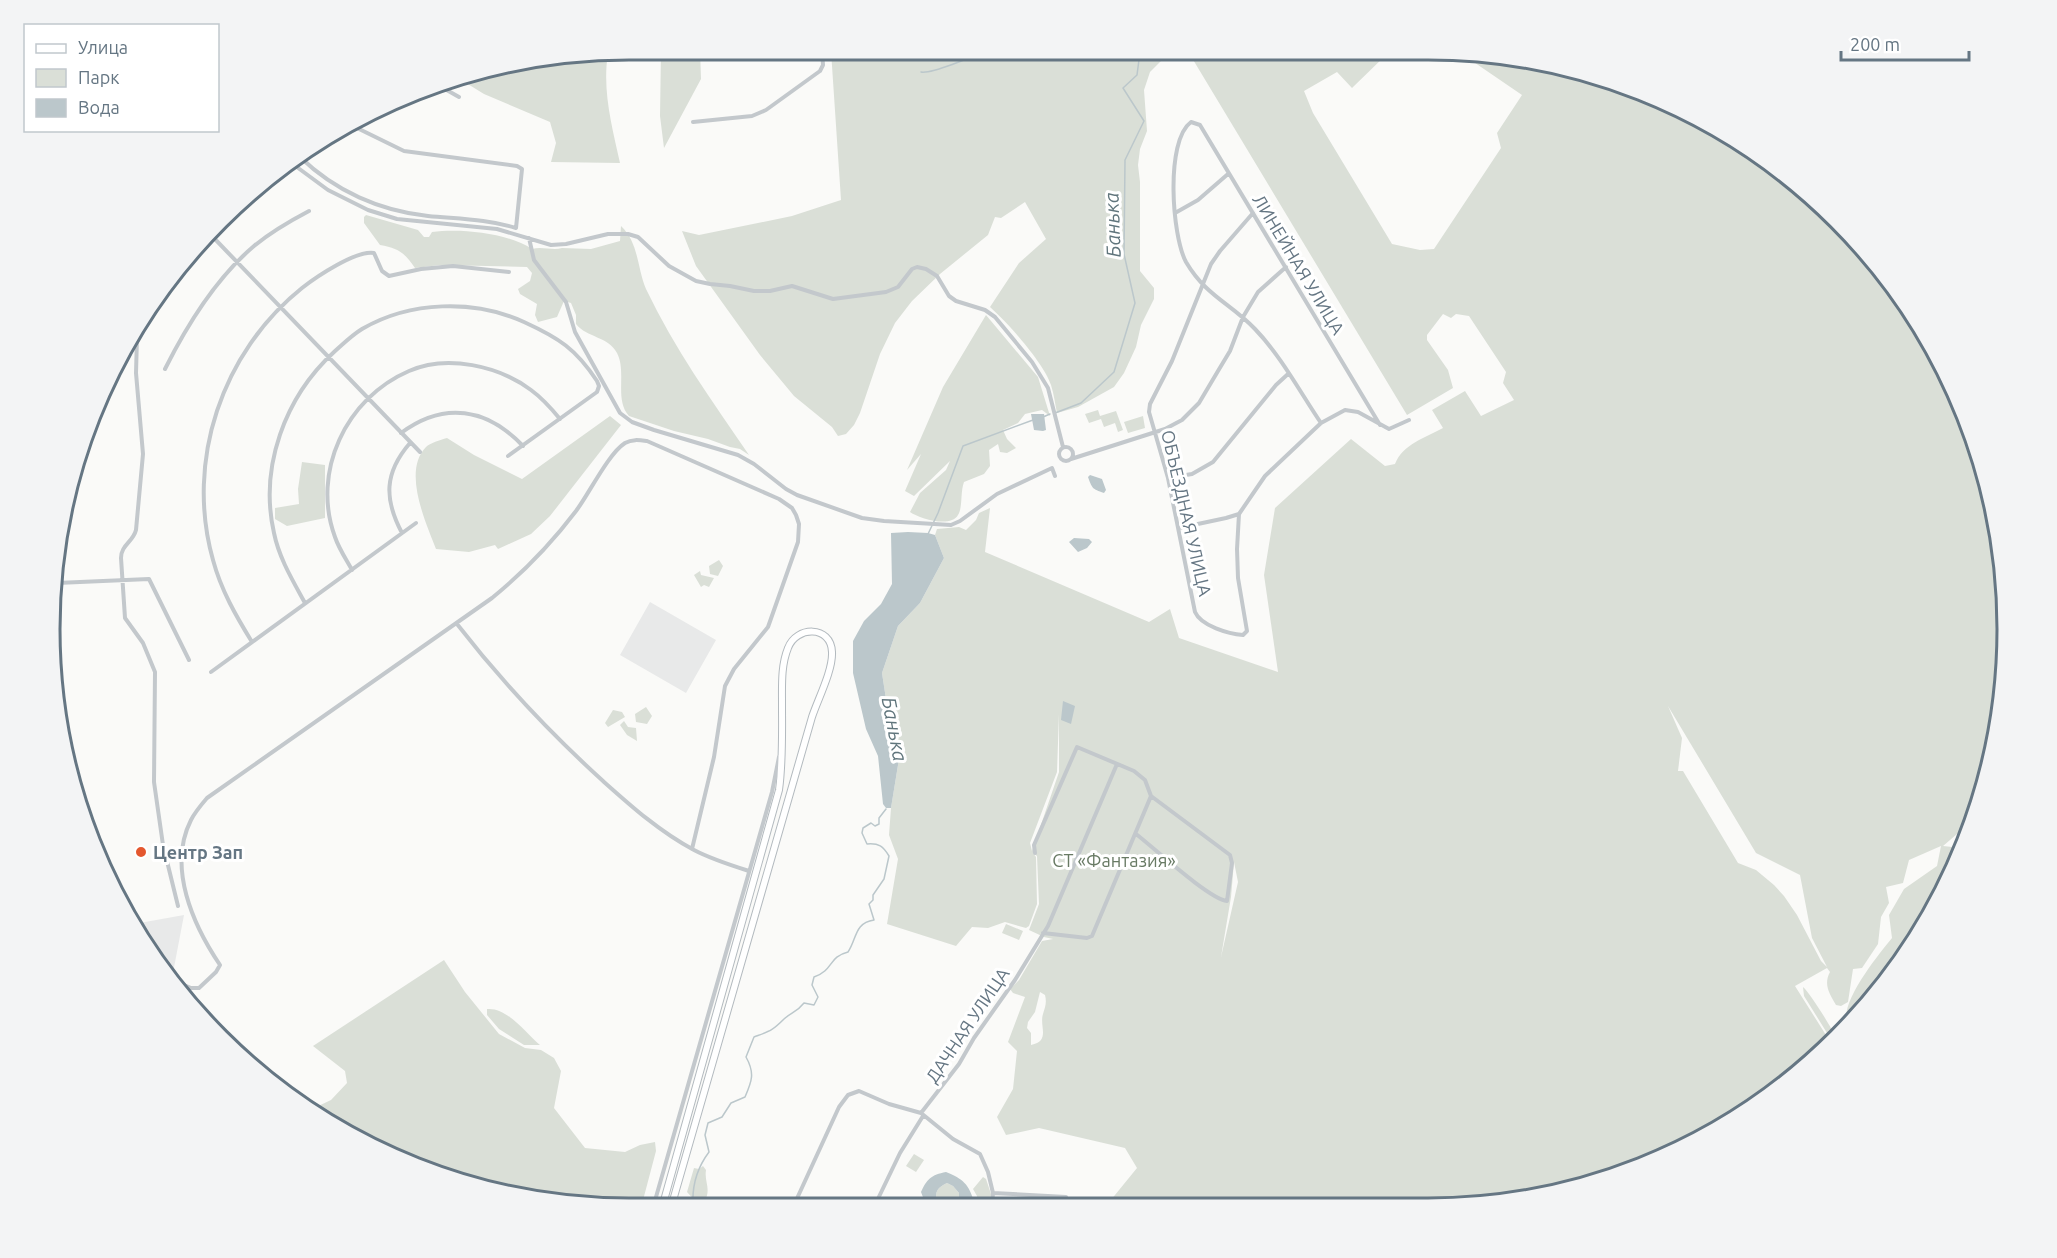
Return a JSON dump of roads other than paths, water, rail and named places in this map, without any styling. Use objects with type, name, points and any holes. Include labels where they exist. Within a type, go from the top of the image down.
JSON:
[{"type":"street","points":[[693,122],[752,116],[766,110],[820,70],[823,60]]},
{"type":"street","points":[[446,90],[459,97]]},
{"type":"street","name":"ЛИНЕЙНАЯ УЛИЦА","points":[[1175,213],[1173,174],[1176,156],[1181,132],[1191,122],[1200,125],[1380,425]]},
{"type":"street","points":[[306,161],[363,201],[426,216],[494,222],[516,228],[522,170],[517,166],[404,151],[358,129]]},
{"type":"street","points":[[297,167],[328,190],[368,210],[397,219],[497,229],[551,245],[567,244],[608,234],[628,234],[638,237],[669,266],[696,281],[754,291],[770,291],[792,286],[833,299],[886,292],[898,286],[912,269],[917,267],[926,269],[937,276],[949,296],[956,301],[985,310],[995,317],[1032,362],[1048,388],[1063,447]]},
{"type":"street","points":[[1228,174],[1198,200],[1175,213],[1178,243],[1186,262],[1203,287],[1243,317],[1267,343],[1321,423]]},
{"type":"street","points":[[165,369],[190,322],[238,262],[274,231],[309,211]]},
{"type":"street","name":"ОБЪЕЗДНАЯ УЛИЦА","points":[[1239,514],[1237,559],[1240,596],[1247,630],[1245,635],[1198,618],[1195,612],[1168,478],[1149,412],[1150,404],[1172,361],[1211,264],[1220,250],[1253,213]]},
{"type":"street","points":[[528,238],[534,260],[566,302],[576,332],[620,413],[632,422],[738,455],[797,495],[862,518],[884,521],[951,525],[960,521],[987,500],[1052,468],[1055,476]]},
{"type":"street","points":[[215,239],[420,452]]},
{"type":"street","points":[[252,642],[234,612],[213,560],[203,507],[204,478],[214,418],[230,377],[249,345],[280,307],[326,272],[362,254],[371,252],[376,254],[382,271],[388,276],[421,269],[453,266],[509,272]]},
{"type":"street","points":[[1063,447],[1059,452],[1060,458],[1065,461],[1155,432],[1182,420],[1199,403],[1230,351],[1243,317],[1258,292],[1286,267]]},
{"type":"street","points":[[305,603],[285,564],[274,533],[270,503],[274,454],[290,408],[301,390],[328,357],[360,330],[378,320],[419,308],[444,306],[470,308],[512,316],[562,342],[576,352],[597,381],[597,392],[508,456]]},
{"type":"street","points":[[137,343],[136,373],[143,454],[141,482],[134,536],[121,553],[126,618],[143,643],[155,672],[154,782],[163,845],[178,906]]},
{"type":"street","points":[[352,570],[334,536],[328,498],[328,478],[332,458],[344,428],[368,399],[410,370],[443,364],[462,364],[487,369],[512,378],[549,405],[560,419]]},
{"type":"street","points":[[1168,478],[1192,474],[1213,462],[1276,385],[1288,374]]},
{"type":"street","points":[[1179,528],[1239,514],[1265,476],[1321,423],[1345,410],[1358,412],[1389,429],[1409,420]]},
{"type":"street","points":[[401,433],[430,415],[447,412],[465,413],[481,416],[497,423],[509,431],[523,446]]},
{"type":"street","points":[[187,986],[199,988],[216,972],[219,965],[194,918],[183,874],[183,845],[190,820],[197,810],[217,789],[457,624],[521,574],[550,544],[578,509],[616,451],[626,443],[637,439],[647,441],[773,496],[792,508],[800,524],[798,542],[768,627],[734,669],[725,686],[714,757],[692,849]]},
{"type":"street","points":[[402,533],[394,517],[389,488],[397,462],[410,443]]},
{"type":"street","points":[[1063,447],[1072,450],[1071,459]]},
{"type":"street","points":[[211,672],[416,524]]},
{"type":"street","points":[[62,583],[150,580],[189,660]]},
{"type":"street","points":[[457,624],[518,699],[561,743],[631,806],[664,832],[692,849],[749,872]]},
{"type":"street","points":[[665,1198],[776,806],[781,776],[782,688],[787,648],[798,634],[805,631],[816,631],[830,643],[831,663],[812,717],[674,1198]]},
{"type":"street","points":[[656,1198],[772,792],[782,742]]},
{"type":"street","points":[[1035,853],[1034,845],[1075,749],[1079,747],[1141,775],[1149,786],[1151,796],[1092,936],[1087,938],[1044,933]]},
{"type":"street","name":"ДАЧНАЯ УЛИЦА","points":[[878,1198],[922,1114],[1015,980],[1044,933],[1117,764]]},
{"type":"street","points":[[1136,834],[1207,891],[1227,901],[1232,863],[1230,855],[1157,798],[1151,796]]},
{"type":"street","points":[[797,1198],[839,1107],[849,1095],[859,1090],[889,1104],[922,1114],[983,1158],[993,1198]]},
{"type":"street","points":[[993,1193],[1066,1197]]},
{"type":"water","points":[[1031,414],[1044,414],[1046,430],[1034,430]]},
{"type":"water","points":[[1090,475],[1102,479],[1106,490],[1104,493],[1093,488],[1088,477]]},
{"type":"water","points":[[891,533],[935,535],[944,558],[920,603],[898,626],[882,673],[899,759],[891,808],[886,808],[883,804],[878,756],[866,729],[853,673],[853,641],[864,621],[881,604],[892,584]]},
{"type":"water","points":[[1074,538],[1089,539],[1092,542],[1087,548],[1078,552],[1069,542]]},
{"type":"water","points":[[1063,701],[1075,706],[1071,724],[1061,720]]},
{"type":"water","points":[[946,1172],[957,1177],[967,1186],[973,1198],[959,1198],[959,1193],[947,1183],[940,1187],[936,1198],[923,1198],[921,1192],[925,1184],[937,1175]]},
{"type":"waterway","points":[[921,72],[943,68],[964,60]]},
{"type":"waterway","name":"Банька","points":[[1055,413],[1081,403],[1114,372],[1135,303],[1124,254],[1125,160],[1144,121],[1123,88],[1137,75],[1139,60]]},
{"type":"waterway","name":"Банька","points":[[1043,417],[1050,414]]},
{"type":"waterway","name":"Банька","points":[[928,534],[963,446],[1033,420]]},
{"type":"waterway","name":"Банька","points":[[693,1198],[696,1176],[709,1152],[705,1135],[708,1123],[722,1117],[731,1103],[745,1097],[752,1077],[746,1057],[754,1037],[773,1028],[804,1003],[814,1005],[818,997],[812,985],[814,977],[825,971],[837,957],[848,952],[859,928],[874,920],[869,904],[884,879],[889,856],[880,846],[867,844],[862,833],[863,828],[871,823],[875,826],[879,824],[879,818],[886,809]]},
{"type":"place","name":"Центр Зап","points":[[141,852]]},
{"type":"park label","name":"СТ «Фантазия»","points":[[1114,860]]}]
